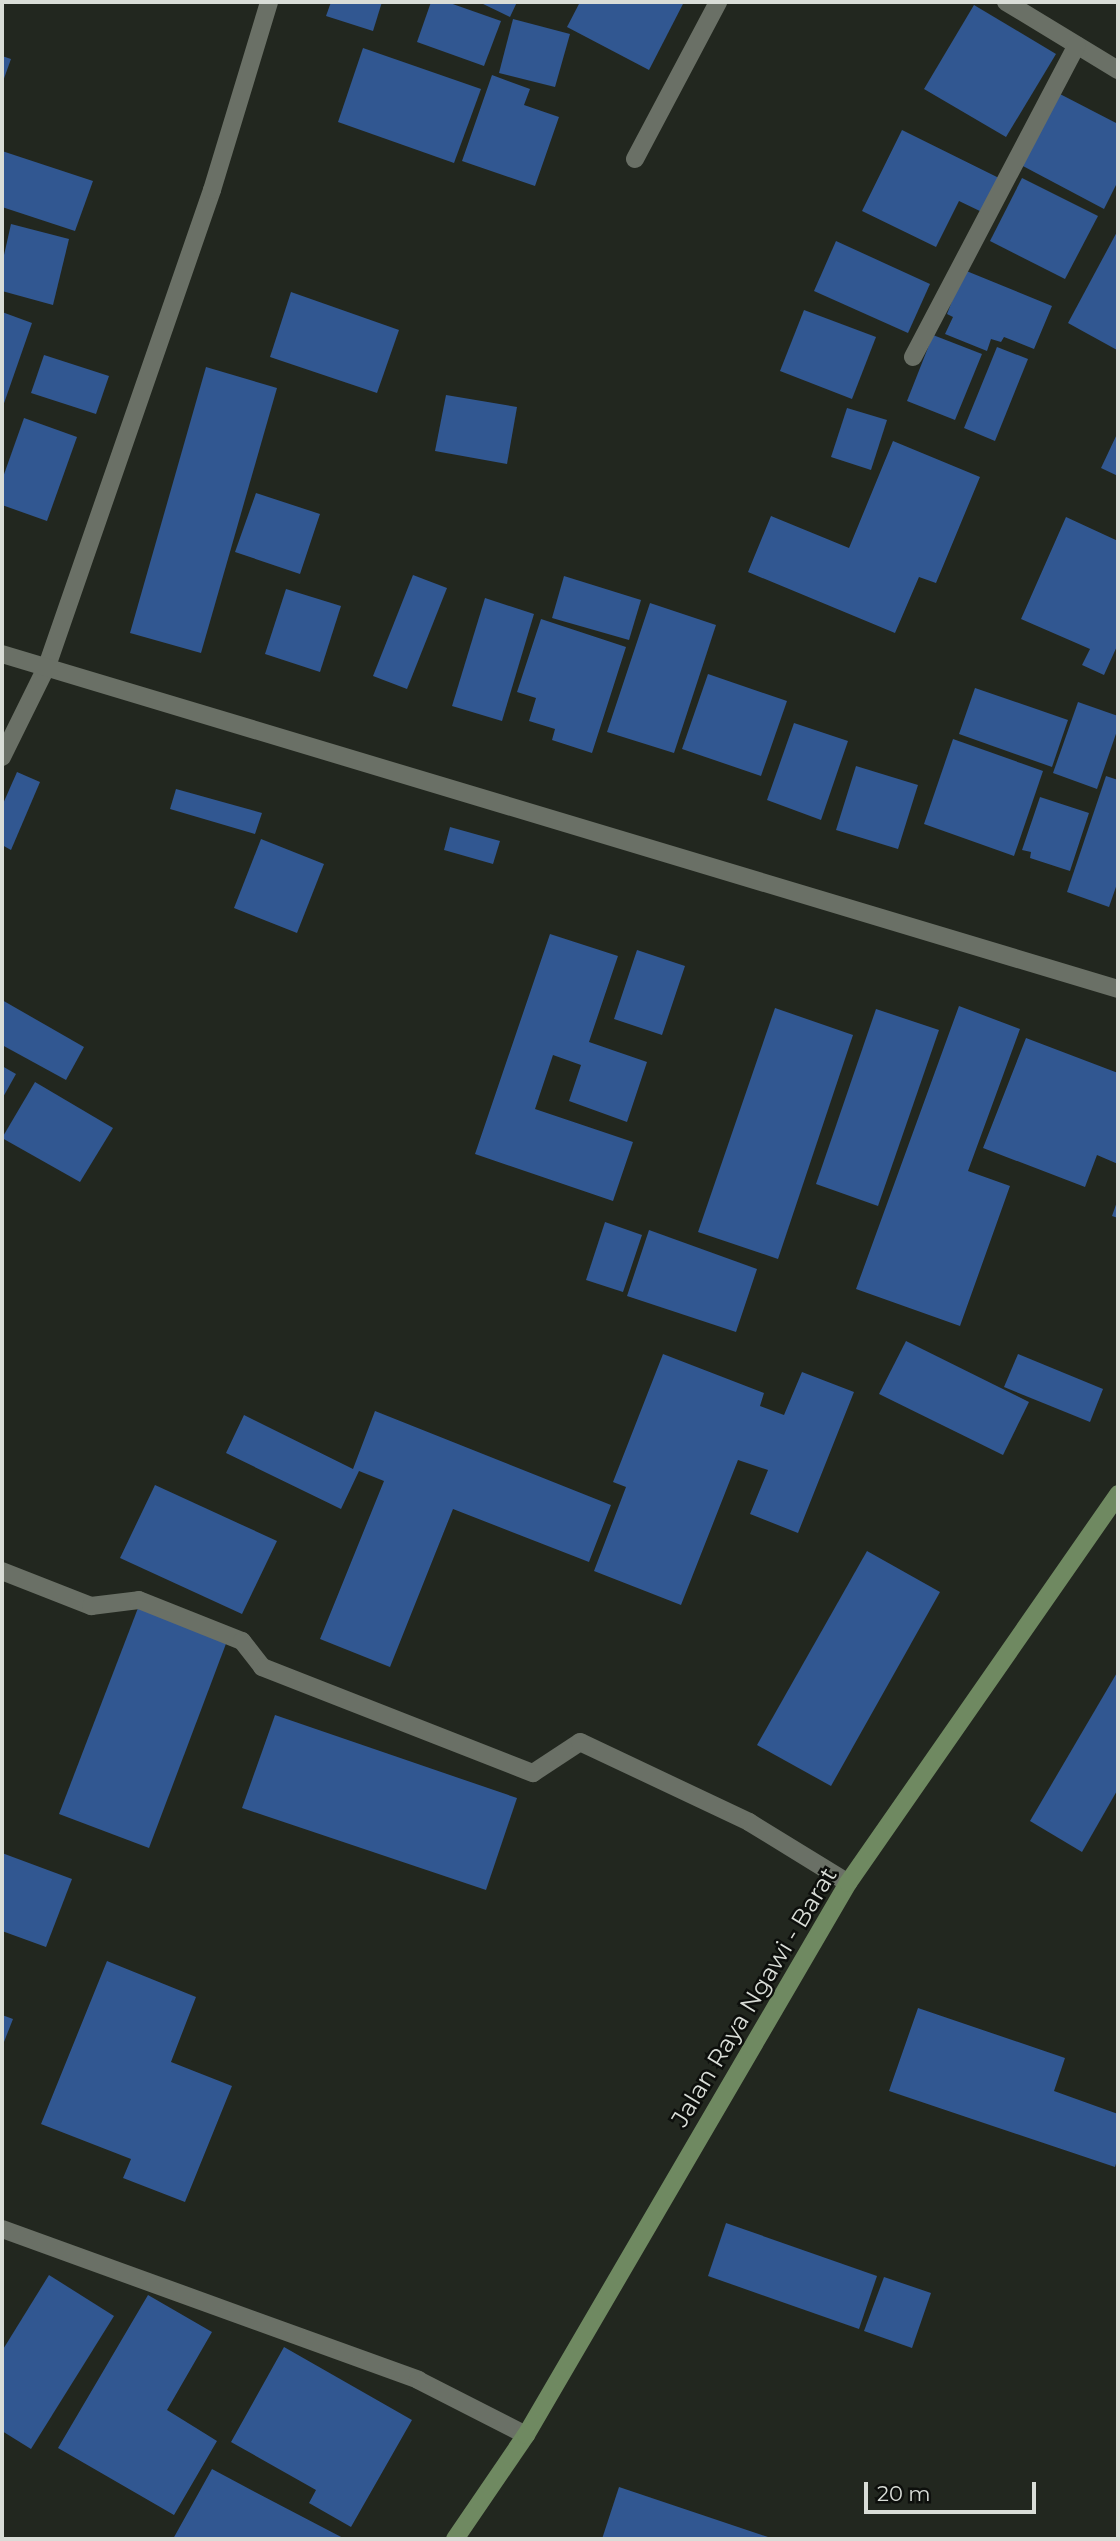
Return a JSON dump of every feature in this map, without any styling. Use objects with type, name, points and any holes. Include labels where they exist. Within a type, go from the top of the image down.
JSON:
[{"type":"main road","name":"Jalan Raya Ngawi - Barat","points":[[455,2539],[526,2435],[848,1884],[1118,1494]]},
{"type":"street","points":[[2,757],[47,666],[212,190],[269,2]]},
{"type":"street","points":[[635,159],[718,2]]},
{"type":"street","points":[[1006,2],[1118,70]]},
{"type":"street","points":[[913,357],[1077,45]]},
{"type":"street","points":[[2,654],[1118,989]]},
{"type":"street","points":[[2,1571],[91,1605],[139,1600],[242,1641],[262,1667],[533,1773],[580,1742],[749,1822],[848,1884]]},
{"type":"street","points":[[2,2229],[418,2381],[526,2435]]},
{"type":"building","points":[[331,2],[382,2],[373,31],[326,16]]},
{"type":"building","points":[[431,2],[447,2],[501,21],[484,66],[417,42]]},
{"type":"building","points":[[479,2],[517,2],[510,17]]},
{"type":"building","points":[[580,2],[684,2],[649,70],[567,27]]},
{"type":"building","points":[[974,5],[1056,54],[1006,137],[924,89]]},
{"type":"building","points":[[513,19],[570,34],[555,87],[499,73]]},
{"type":"building","points":[[363,48],[481,89],[454,163],[338,122]]},
{"type":"building","points":[[2,56],[11,59],[2,84]]},
{"type":"building","points":[[492,75],[530,89],[524,105],[559,117],[535,186],[462,161]]},
{"type":"building","points":[[1058,93],[1118,124],[1118,181],[1104,209],[1021,165]]},
{"type":"building","points":[[902,130],[1001,179],[984,213],[959,201],[936,247],[862,211]]},
{"type":"building","points":[[2,151],[93,181],[75,231],[2,207]]},
{"type":"building","points":[[1022,178],[1098,216],[1065,279],[990,241]]},
{"type":"building","points":[[11,224],[69,239],[53,305],[2,291],[2,264]]},
{"type":"building","points":[[1118,230],[1118,348],[1117,350],[1068,323]]},
{"type":"building","points":[[836,241],[930,284],[908,333],[814,291]]},
{"type":"building","points":[[964,270],[1052,306],[1034,349],[1004,337],[1001,342],[991,339],[987,351],[945,334],[953,317],[947,314]]},
{"type":"building","points":[[291,292],[399,330],[377,393],[270,357]]},
{"type":"building","points":[[804,310],[876,337],[852,399],[780,371]]},
{"type":"building","points":[[2,312],[32,323],[2,409]]},
{"type":"building","points":[[933,335],[982,354],[955,420],[907,401]]},
{"type":"building","points":[[997,347],[1028,359],[995,441],[964,428]]},
{"type":"building","points":[[44,355],[109,376],[96,414],[31,393]]},
{"type":"building","points":[[206,367],[277,388],[201,653],[130,633]]},
{"type":"building","points":[[446,395],[517,407],[507,464],[435,451]]},
{"type":"building","points":[[847,408],[887,420],[871,470],[831,457]]},
{"type":"building","points":[[24,418],[77,437],[47,521],[2,505],[2,480]]},
{"type":"building","points":[[1118,432],[1118,476],[1101,468]]},
{"type":"building","points":[[893,441],[980,477],[936,583],[919,577],[895,633],[748,572],[771,516],[849,548]]},
{"type":"building","points":[[256,493],[320,514],[300,574],[235,552]]},
{"type":"building","points":[[1066,517],[1118,541],[1118,644],[1104,675],[1082,665],[1090,649],[1021,619]]},
{"type":"building","points":[[413,575],[447,588],[407,689],[373,676]]},
{"type":"building","points":[[564,576],[641,600],[629,640],[552,618]]},
{"type":"building","points":[[286,589],[341,606],[320,672],[265,654]]},
{"type":"building","points":[[485,598],[534,614],[502,721],[452,706]]},
{"type":"building","points":[[650,603],[716,625],[674,753],[607,732]]},
{"type":"building","points":[[541,619],[626,647],[592,753],[552,740],[555,729],[529,721],[536,698],[517,692]]},
{"type":"building","points":[[708,674],[787,701],[761,776],[682,749]]},
{"type":"building","points":[[975,688],[1068,720],[1052,767],[959,734]]},
{"type":"building","points":[[1078,702],[1118,716],[1118,728],[1097,789],[1053,773]]},
{"type":"building","points":[[794,723],[848,741],[821,820],[767,800]]},
{"type":"building","points":[[953,739],[1043,771],[1014,856],[924,824]]},
{"type":"building","points":[[856,766],[918,785],[898,849],[836,830]]},
{"type":"building","points":[[17,772],[40,782],[11,850],[2,845],[2,806]]},
{"type":"building","points":[[1106,776],[1118,780],[1118,881],[1109,907],[1067,892]]},
{"type":"building","points":[[176,789],[262,813],[255,834],[170,809]]},
{"type":"building","points":[[1040,797],[1089,813],[1070,871],[1030,858],[1031,852],[1022,850]]},
{"type":"building","points":[[450,827],[500,841],[493,864],[444,850]]},
{"type":"building","points":[[261,839],[324,864],[297,933],[234,908]]},
{"type":"building","points":[[550,934],[618,956],[589,1042],[647,1062],[627,1122],[569,1101],[581,1065],[553,1055],[535,1109],[633,1142],[613,1201],[475,1154]]},
{"type":"building","points":[[637,950],[685,966],[662,1035],[614,1019]]},
{"type":"building","points":[[2,1000],[84,1047],[66,1080],[2,1045]]},
{"type":"building","points":[[959,1006],[1020,1029],[968,1171],[1010,1186],[960,1326],[856,1289]]},
{"type":"building","points":[[775,1008],[853,1035],[778,1259],[698,1232]]},
{"type":"building","points":[[876,1009],[939,1030],[878,1206],[816,1184]]},
{"type":"building","points":[[1026,1038],[1118,1073],[1118,1164],[1097,1155],[1085,1187],[983,1148]]},
{"type":"building","points":[[2,1066],[16,1074],[2,1099]]},
{"type":"building","points":[[35,1082],[113,1128],[80,1182],[2,1138]]},
{"type":"building","points":[[1118,1199],[1118,1218],[1112,1216]]},
{"type":"building","points":[[605,1222],[642,1235],[623,1292],[586,1280]]},
{"type":"building","points":[[649,1230],[757,1269],[736,1332],[627,1296]]},
{"type":"building","points":[[906,1341],[1029,1402],[1003,1455],[879,1394]]},
{"type":"building","points":[[663,1354],[764,1393],[760,1406],[784,1415],[802,1372],[854,1392],[798,1533],[750,1514],[768,1470],[738,1460],[681,1605],[594,1571],[626,1487],[613,1482]]},
{"type":"building","points":[[1018,1354],[1103,1389],[1090,1422],[1004,1387]]},
{"type":"building","points":[[375,1411],[611,1505],[589,1562],[453,1509],[390,1667],[320,1639],[384,1481],[359,1471],[341,1509],[226,1453],[244,1415],[353,1469]]},
{"type":"building","points":[[155,1485],[277,1541],[242,1614],[120,1558]]},
{"type":"building","points":[[867,1551],[940,1592],[831,1786],[757,1745]]},
{"type":"building","points":[[138,1608],[227,1641],[149,1848],[59,1814]]},
{"type":"building","points":[[1118,1671],[1118,1789],[1082,1852],[1030,1821]]},
{"type":"building","points":[[275,1715],[517,1798],[486,1890],[242,1808]]},
{"type":"building","points":[[2,1853],[72,1879],[46,1947],[2,1931]]},
{"type":"building","points":[[107,1961],[196,1997],[171,2062],[232,2086],[185,2202],[123,2178],[131,2159],[41,2124]]},
{"type":"building","points":[[918,2008],[1065,2058],[1054,2091],[1118,2114],[1118,2157],[1115,2167],[889,2091]]},
{"type":"building","points":[[2,2015],[13,2019],[2,2047]]},
{"type":"building","points":[[726,2223],[877,2276],[859,2329],[708,2276]]},
{"type":"building","points":[[49,2275],[114,2316],[31,2449],[2,2431],[2,2351]]},
{"type":"building","points":[[884,2277],[931,2293],[912,2348],[864,2331]]},
{"type":"building","points":[[148,2295],[212,2332],[167,2410],[217,2441],[174,2515],[58,2448]]},
{"type":"building","points":[[284,2347],[412,2420],[351,2527],[309,2503],[316,2490],[231,2442]]},
{"type":"building","points":[[212,2469],[255,2492],[345,2539],[173,2539]]},
{"type":"building","points":[[619,2487],[774,2539],[602,2539]]}]
